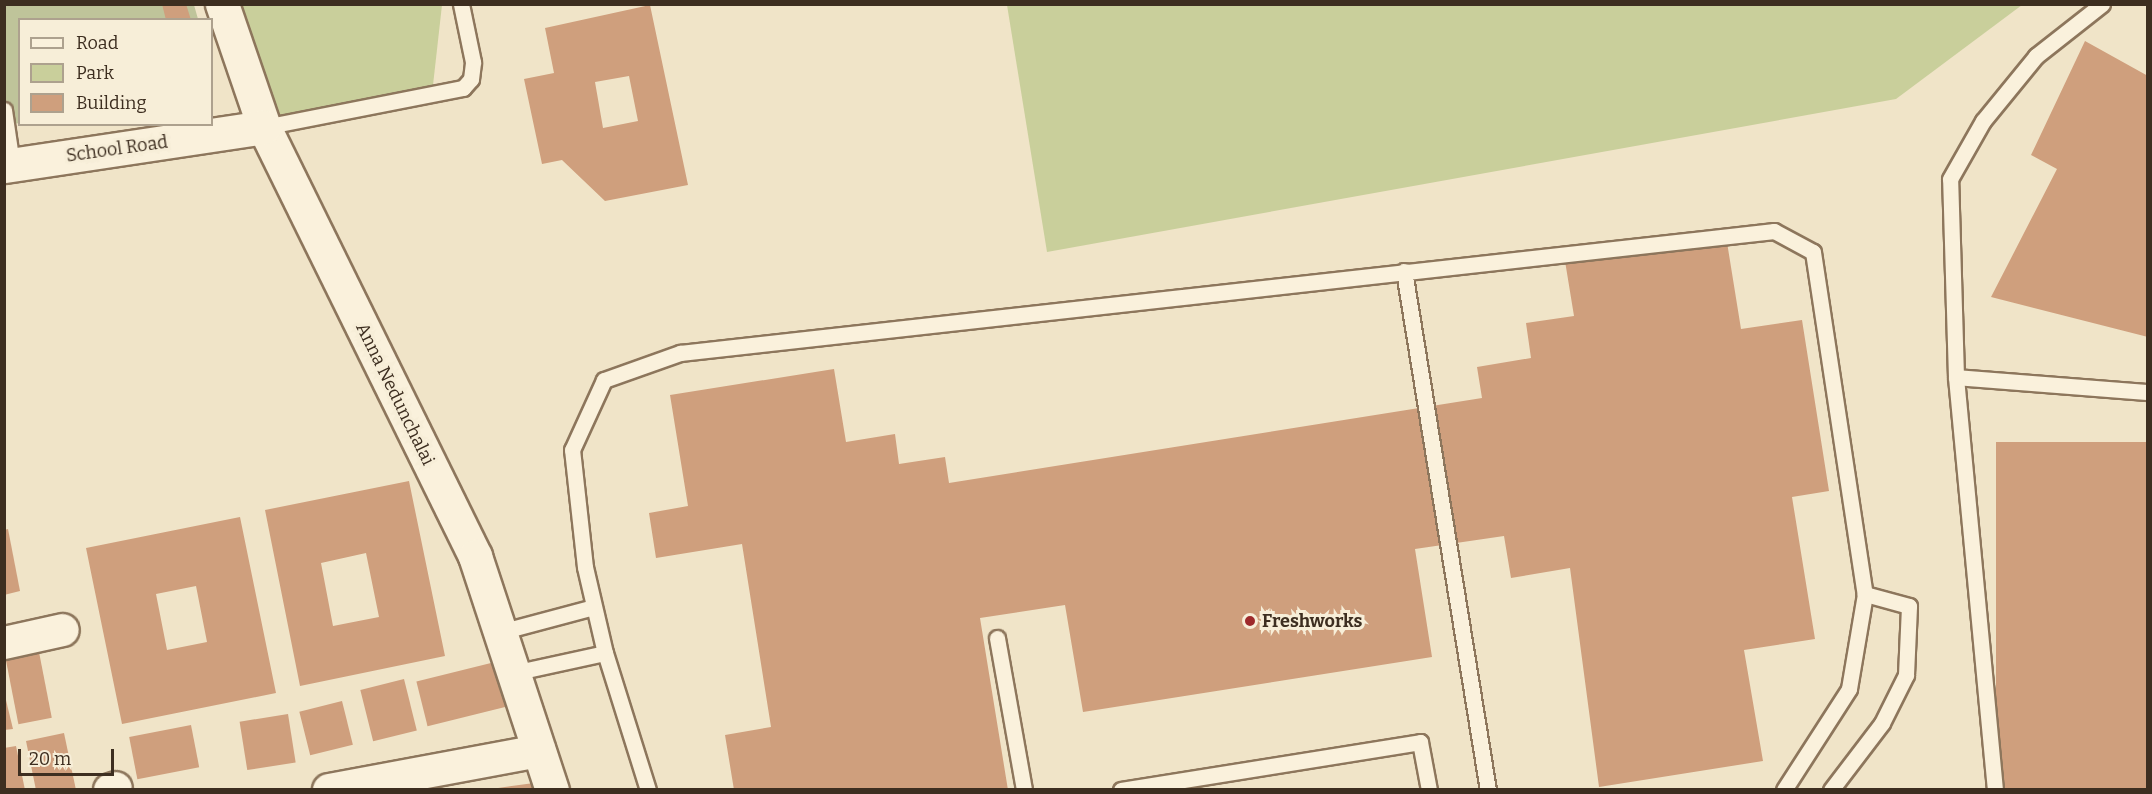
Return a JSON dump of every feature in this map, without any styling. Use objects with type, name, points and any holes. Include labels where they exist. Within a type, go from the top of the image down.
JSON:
[{"type":"street","name":"Anna Nedunchalai","points":[[222,4],[264,127],[475,556],[552,789]]},
{"type":"street","name":"School Road","points":[[8,165],[264,127]]},
{"type":"street","points":[[4,643],[63,630]]},
{"type":"street","points":[[328,789],[539,751]]},
{"type":"lane","points":[[264,127],[463,88],[471,79],[473,62],[460,4]]},
{"type":"lane","points":[[1995,789],[1956,377],[1950,179],[1983,120],[2036,56],[2102,4]]},
{"type":"lane","points":[[4,110],[8,165]]},
{"type":"lane","points":[[648,789],[605,653],[585,567],[572,450],[604,380],[680,353],[1774,231],[1813,252],[1865,594],[1850,689],[1784,789]]},
{"type":"lane","points":[[1404,271],[1488,789]]},
{"type":"lane","points":[[1956,377],[2148,392]]},
{"type":"lane","points":[[1831,789],[1882,723],[1905,675],[1909,606],[1865,594]]},
{"type":"lane","points":[[500,632],[594,607]]},
{"type":"lane","points":[[997,638],[1024,789]]},
{"type":"lane","points":[[513,673],[605,653]]},
{"type":"lane","points":[[1121,789],[1420,742],[1429,789]]},
{"type":"green space","points":[[1007,4],[2022,5],[1896,99],[1047,252]]},
{"type":"green space","points":[[5,5],[194,5],[198,18],[18,18],[18,123],[5,126]]},
{"type":"green space","points":[[234,5],[442,5],[432,94],[267,120]]},
{"type":"building","points":[[162,4],[186,4],[190,18],[166,18]]},
{"type":"building","points":[[650,5],[688,185],[605,201],[562,160],[542,164],[524,79],[554,73],[545,28]],"holes":[[[629,76],[638,121],[603,128],[595,82]]]},
{"type":"building","points":[[2085,41],[2148,76],[2148,337],[1991,297],[2057,169],[2031,155]]},
{"type":"building","points":[[1726,236],[1741,329],[1802,320],[1829,491],[1792,497],[1815,639],[1744,650],[1763,761],[1599,787],[1570,568],[1511,578],[1504,536],[1415,549],[1432,657],[1083,712],[1065,605],[980,618],[1008,790],[734,790],[725,735],[771,727],[742,544],[656,558],[649,513],[688,506],[670,395],[834,369],[846,442],[895,434],[899,464],[945,457],[949,483],[1482,398],[1477,367],[1531,358],[1526,323],[1574,316],[1565,261]]},
{"type":"building","points":[[1996,442],[2148,442],[2148,790],[1996,790]]},
{"type":"building","points":[[409,481],[445,656],[300,686],[265,510]],"holes":[[[366,553],[379,617],[333,626],[321,563]]]},
{"type":"building","points":[[240,517],[276,693],[122,724],[86,548]],"holes":[[[196,586],[207,642],[167,650],[156,594]]]},
{"type":"building","points":[[8,529],[20,591],[4,595],[4,530]]},
{"type":"building","points":[[39,652],[52,718],[18,724],[6,658]]},
{"type":"building","points":[[495,662],[506,707],[428,726],[416,682]]},
{"type":"building","points":[[404,679],[417,730],[373,741],[360,690]]},
{"type":"building","points":[[4,692],[13,729],[4,730]]},
{"type":"building","points":[[342,701],[353,745],[310,755],[299,712]]},
{"type":"building","points":[[288,714],[296,762],[247,770],[240,722]]},
{"type":"building","points":[[191,725],[199,767],[137,779],[129,737]]},
{"type":"building","points":[[64,733],[76,790],[36,790],[26,741]]},
{"type":"building","points":[[16,746],[25,790],[4,790],[4,748]]},
{"type":"building","points":[[534,783],[535,790],[498,790],[498,788]]},
{"type":"place","name":"Freshworks","points":[[1250,621]]}]
